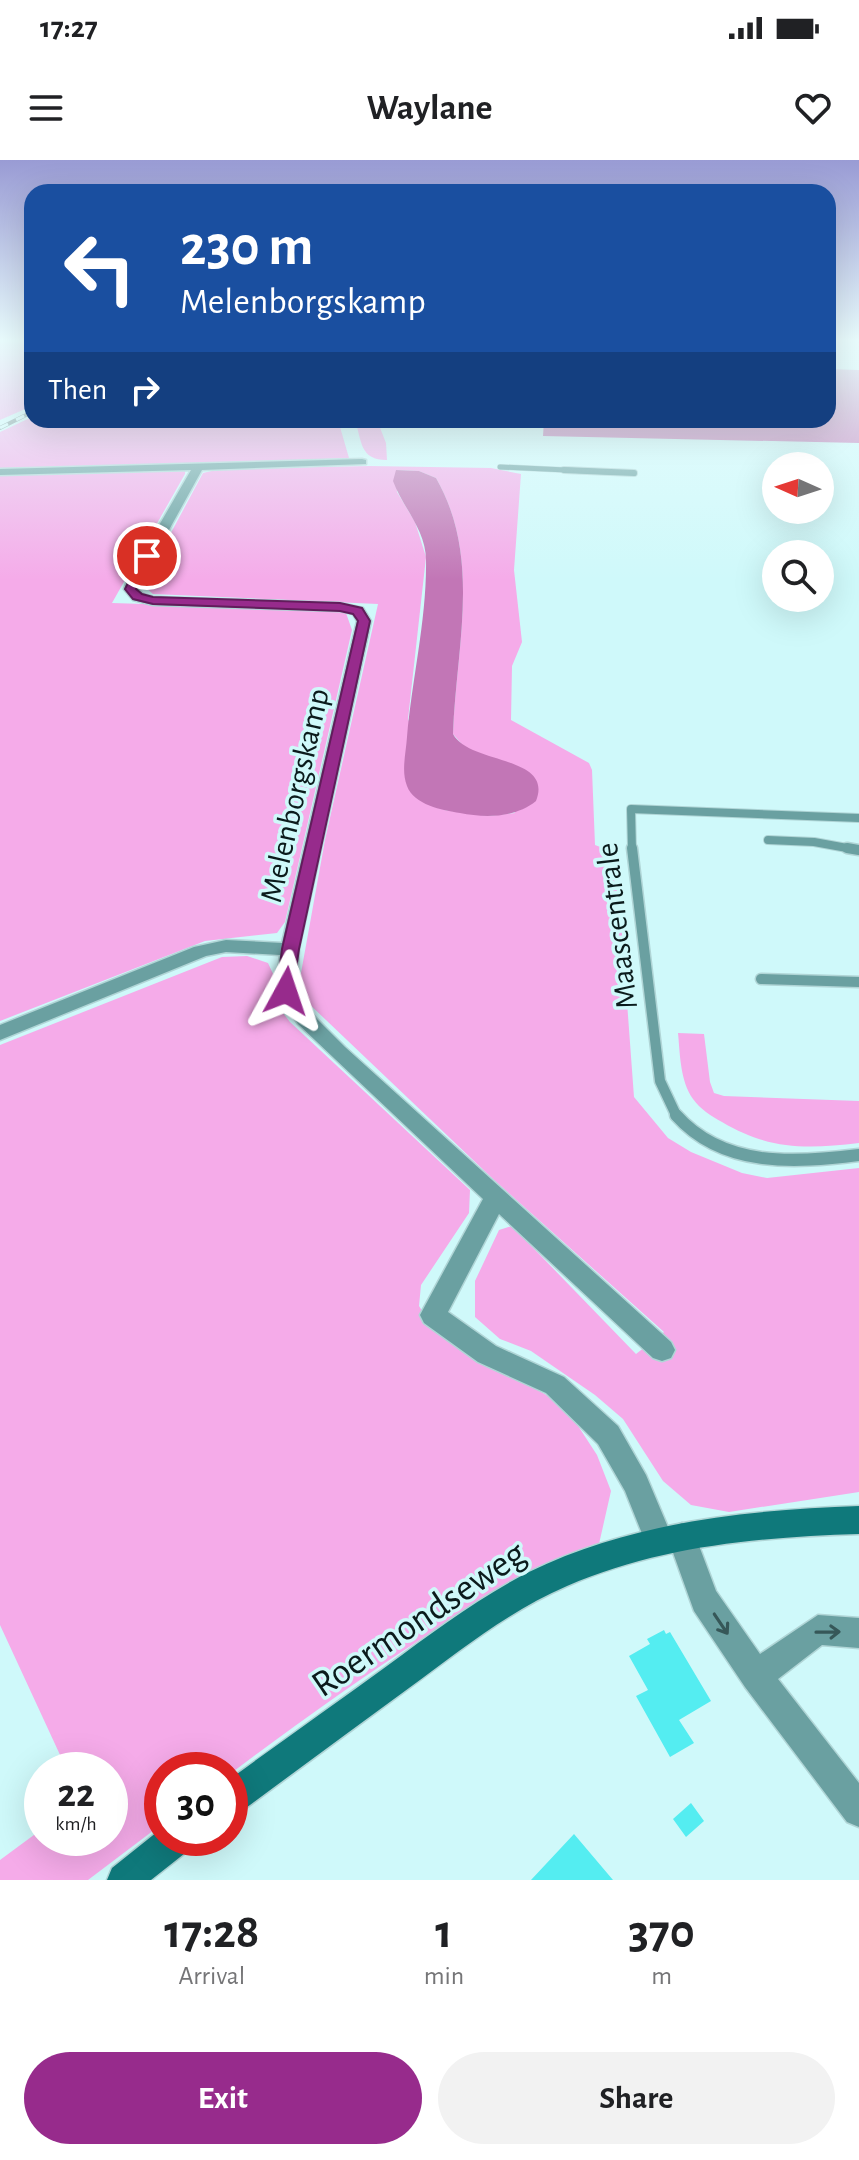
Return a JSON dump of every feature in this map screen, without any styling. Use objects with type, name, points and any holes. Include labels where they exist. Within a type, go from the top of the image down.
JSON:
[{"type":"main road","name":"Roermondseweg","points":[[248,1786],[469,1625],[561,1573],[670,1539],[746,1526],[859,1520]]},
{"type":"main road","points":[[124,1880],[154,1856]]},
{"type":"street","points":[[0,472],[362,462]]},
{"type":"street","name":"Melenborgskamp","points":[[199,466],[134,579],[130,589],[138,597],[153,601],[340,607],[358,611],[364,621],[290,949],[286,991],[305,1019],[662,1350]]},
{"type":"street","points":[[0,1033],[201,951],[226,946],[290,949]]},
{"type":"street","points":[[496,1197],[433,1315],[487,1354],[555,1385],[608,1435],[705,1600],[756,1676],[859,1810]]},
{"type":"street","points":[[756,1676],[818,1630],[859,1633]]},
{"type":"lane","points":[[500,467],[634,473]]},
{"type":"lane","name":"Maascentrale","points":[[859,818],[631,809],[630,833],[660,1081],[677,1117],[712,1144],[756,1159],[804,1162],[859,1155]]},
{"type":"lane","points":[[768,840],[814,842],[859,850]]},
{"type":"lane","points":[[761,979],[859,982]]},
{"type":"shaded area","points":[[836,419],[859,419],[859,443],[543,436],[544,428],[836,428]]},
{"type":"shaded area","points":[[24,421],[24,428],[340,428],[349,458],[186,464],[185,474],[112,603],[334,610],[346,613],[352,630],[285,922],[277,933],[205,941],[0,1021],[0,432]]},
{"type":"shaded area","points":[[357,428],[380,428],[386,443],[387,460],[372,457],[361,442]]},
{"type":"shaded area","points":[[370,466],[491,468],[521,474],[514,570],[522,642],[512,666],[511,720],[589,763],[592,770],[595,845],[616,853],[634,1097],[668,1138],[691,1152],[742,1173],[767,1178],[859,1168],[859,1492],[729,1512],[691,1505],[663,1481],[623,1419],[595,1395],[531,1351],[500,1339],[475,1317],[475,1281],[499,1230],[512,1226],[636,1354],[664,1332],[493,1179],[306,1001],[299,984],[325,840],[378,604],[153,594],[143,585],[203,473],[220,469]],"holes":[[[396,470],[419,471],[436,478],[450,508],[458,540],[463,603],[453,734],[465,748],[481,754],[515,813],[489,816],[444,810],[408,719],[426,557],[415,522],[397,492]]]},
{"type":"shaded area","points":[[396,470],[419,471],[436,478],[450,508],[458,540],[463,603],[453,734],[462,744],[533,775],[538,786],[536,801],[519,811],[489,816],[445,810],[422,802],[407,786],[404,762],[424,604],[426,560],[418,529],[393,481]]},
{"type":"shaded area","points":[[247,956],[268,963],[274,976],[272,999],[290,1022],[470,1190],[469,1213],[421,1285],[419,1306],[434,1329],[553,1399],[571,1415],[597,1455],[611,1491],[599,1544],[532,1573],[468,1609],[351,1686],[248,1761],[248,1752],[144,1752],[144,1838],[128,1850],[128,1752],[59,1752],[0,1625],[0,1045],[222,957]]},
{"type":"shaded area","points":[[678,1033],[704,1034],[714,1093],[724,1096],[859,1101],[859,1143],[805,1146],[772,1143],[739,1131],[714,1117],[699,1106],[685,1084]]},
{"type":"shaded area","points":[[24,1842],[24,1856],[120,1856],[88,1880],[0,1880],[0,1860]]},
{"type":"building","points":[[664,1630],[666,1634],[670,1632],[711,1701],[679,1720],[694,1743],[670,1757],[636,1696],[648,1690],[629,1656],[650,1644],[647,1639]]},
{"type":"building","points":[[691,1803],[704,1821],[686,1837],[673,1819]]},
{"type":"building","points":[[574,1834],[613,1880],[531,1880]]},
{"type":"railway","points":[[0,428],[17,419]]},
{"type":"route","points":[[147,556],[130,589],[138,597],[153,601],[340,607],[358,611],[364,621],[290,949],[286,991]]}]
